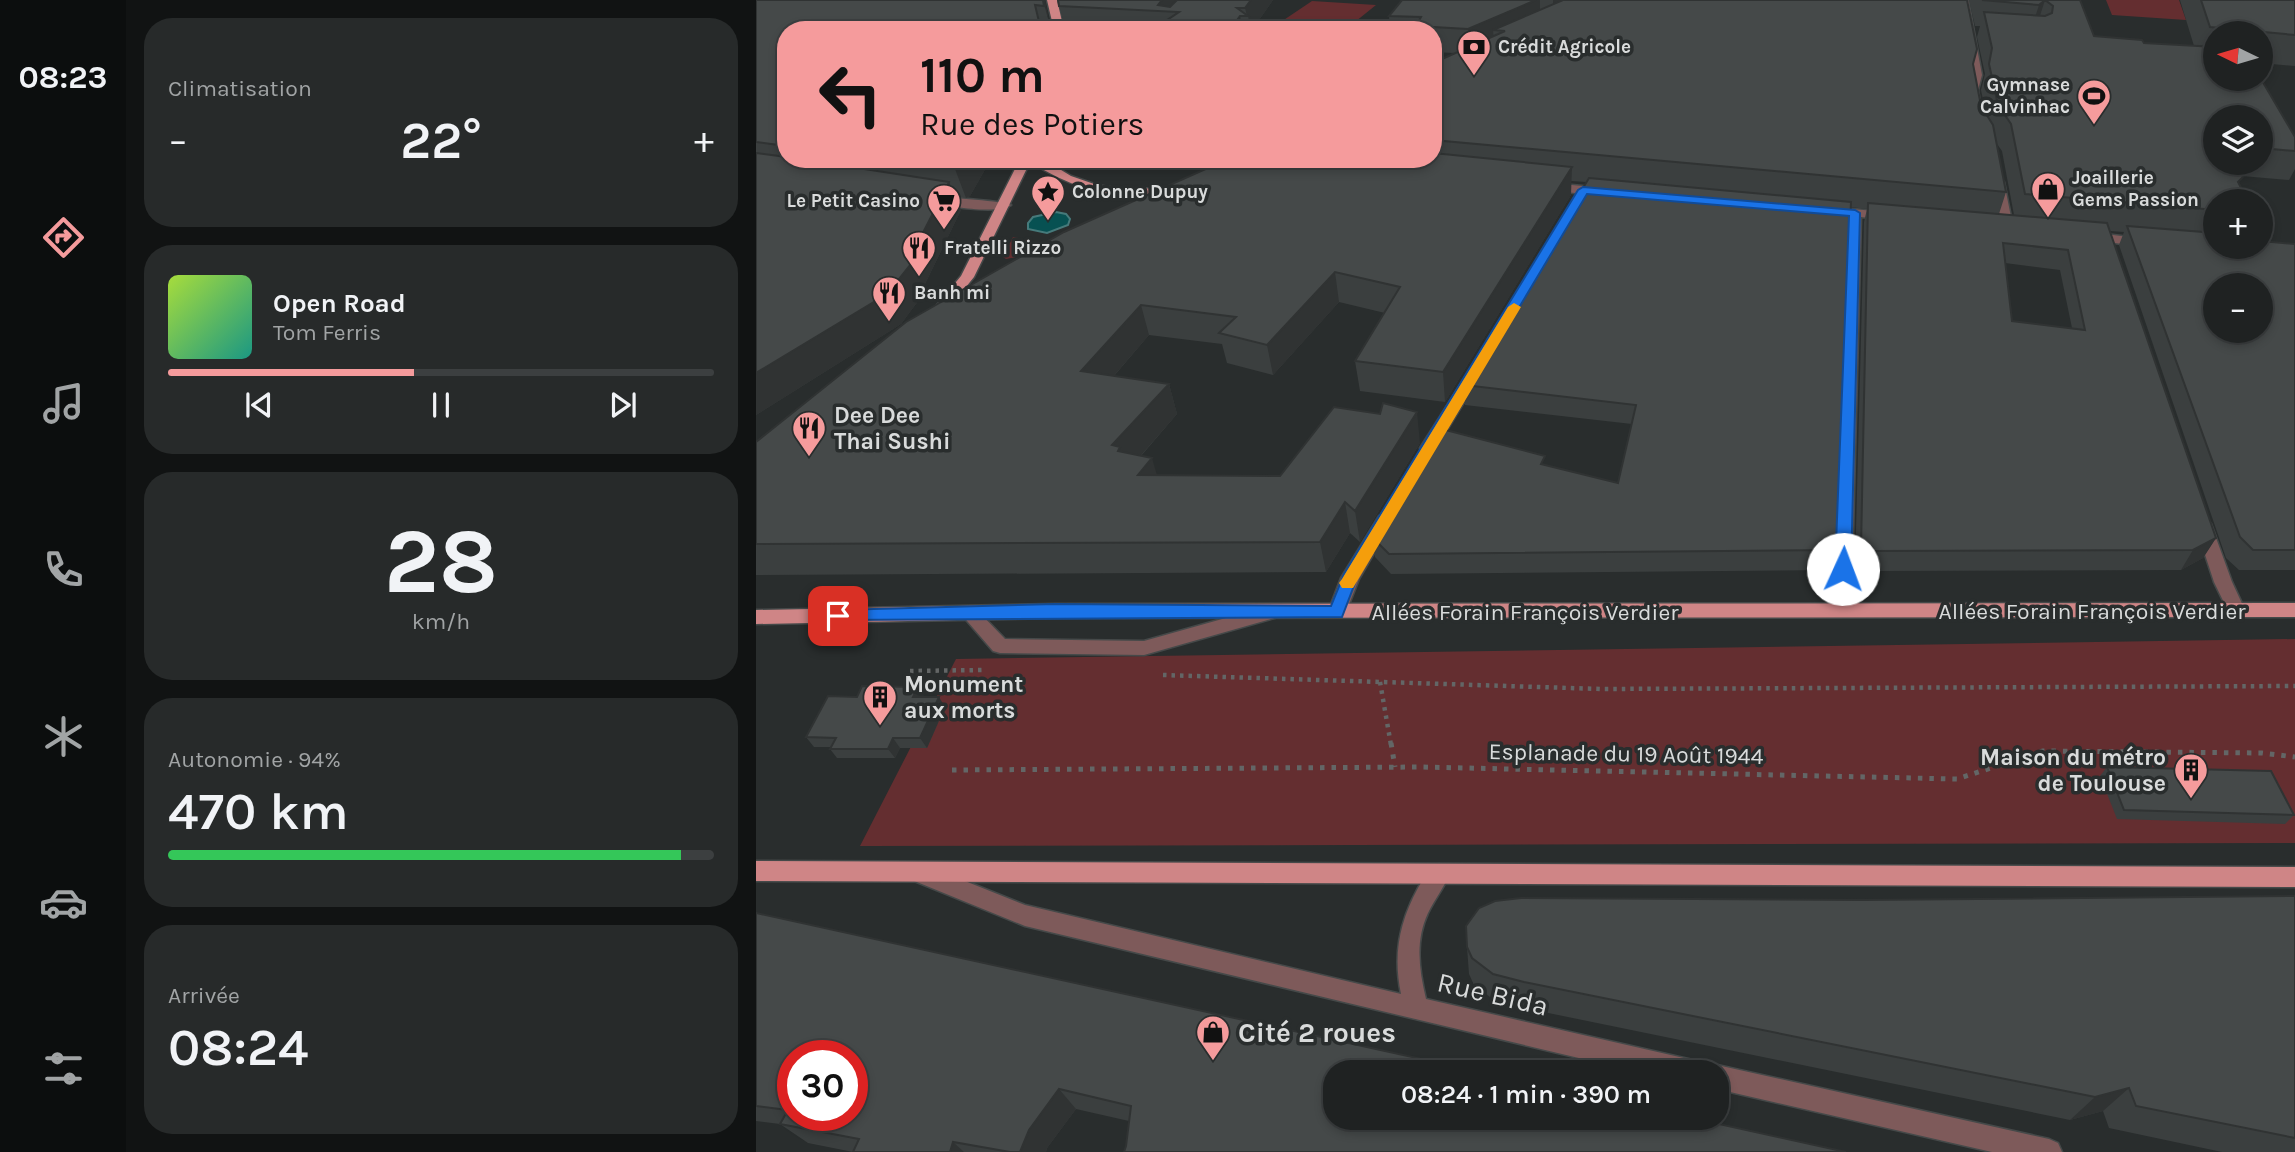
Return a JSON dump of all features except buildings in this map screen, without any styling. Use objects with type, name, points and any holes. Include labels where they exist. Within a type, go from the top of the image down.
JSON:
[{"type":"main road","points":[[1052,0],[1057,21]]},
{"type":"main road","points":[[951,315],[927,328],[967,277],[1022,168]]},
{"type":"main road","points":[[1050,168],[1074,182],[1121,192],[1180,189],[1139,209]]},
{"type":"main road","name":"Allées Forain François Verdier","points":[[756,617],[1055,611],[2295,610]]},
{"type":"main road","points":[[756,871],[1215,873],[1321,870],[1439,874],[2295,877]]},
{"type":"street","points":[[1963,0],[1975,31],[1978,75],[1973,90],[1977,115]]},
{"type":"street","points":[[1993,226],[2012,227],[1995,165]]},
{"type":"street","points":[[1542,186],[1622,194]]},
{"type":"street","points":[[1573,211],[1583,190]]},
{"type":"street","points":[[919,197],[971,205],[1004,205]]},
{"type":"street","points":[[1814,210],[1896,217]]},
{"type":"street","points":[[1852,611],[1843,569],[1855,213]]},
{"type":"street","points":[[2080,235],[2154,244]]},
{"type":"street","points":[[2107,238],[2115,262]]},
{"type":"street","points":[[1422,459],[1487,353]]},
{"type":"street","points":[[2197,506],[2223,582],[2236,610]]},
{"type":"street","points":[[1337,612],[1349,578],[1393,507]]},
{"type":"street","points":[[970,614],[1000,646],[1144,648],[1272,612]]},
{"type":"street","points":[[917,872],[1025,915],[1416,1009]]},
{"type":"street","name":"Rue Bida","points":[[1439,874],[1417,907],[1408,940],[1408,973],[1416,1009],[1640,1060]]},
{"type":"street","points":[[1729,1080],[2049,1152]]},
{"type":"path","points":[[910,671],[991,669]]},
{"type":"path","points":[[1157,674],[1601,689],[2295,686]]},
{"type":"path","points":[[1380,681],[1395,767]]},
{"type":"path","name":"Esplanade du 19 Août 1944","points":[[952,769],[1395,767],[1957,779],[2043,751],[2262,753],[2295,757]]},
{"type":"shaded area","points":[[2106,0],[2179,0],[2186,20],[2112,15]]},
{"type":"shaded area","points":[[1312,1],[1376,5],[1356,21],[1282,21]]},
{"type":"shaded area","points":[[1013,237],[1043,243],[1017,257],[1006,259],[1003,257]]},
{"type":"shaded area","points":[[2295,639],[2295,843],[860,846],[956,659]]},
{"type":"water","points":[[1056,212],[1066,214],[1070,219],[1068,225],[1047,233],[1028,229],[1028,223],[1033,217]]},
{"type":"slow traffic","points":[[1347,583],[1514,307]]},
{"type":"place","name":"Crédit Agricole","points":[[1474,77]]},
{"type":"place","name":"Gymnase Calvinhac","points":[[2094,126]]},
{"type":"place","name":"Joaillerie Gems Passion","points":[[2048,219]]},
{"type":"place","name":"Colonne Dupuy","points":[[1048,222]]},
{"type":"place","name":"Le Petit Casino","points":[[944,231]]},
{"type":"place","name":"Fratelli Rizzo","points":[[919,278]]},
{"type":"place","name":"Banh mi","points":[[889,323]]},
{"type":"place","name":"Dee Dee Thai Sushi","points":[[809,458]]},
{"type":"place","name":"Monument aux morts","points":[[880,727]]},
{"type":"place","name":"Maison du métro de Toulouse","points":[[2191,800]]},
{"type":"place","name":"Cité 2 roues","points":[[1213,1062]]},
{"type":"route","points":[[838,616],[1055,611],[1337,612],[1349,578],[1583,190],[1855,213],[1843,569]]}]
